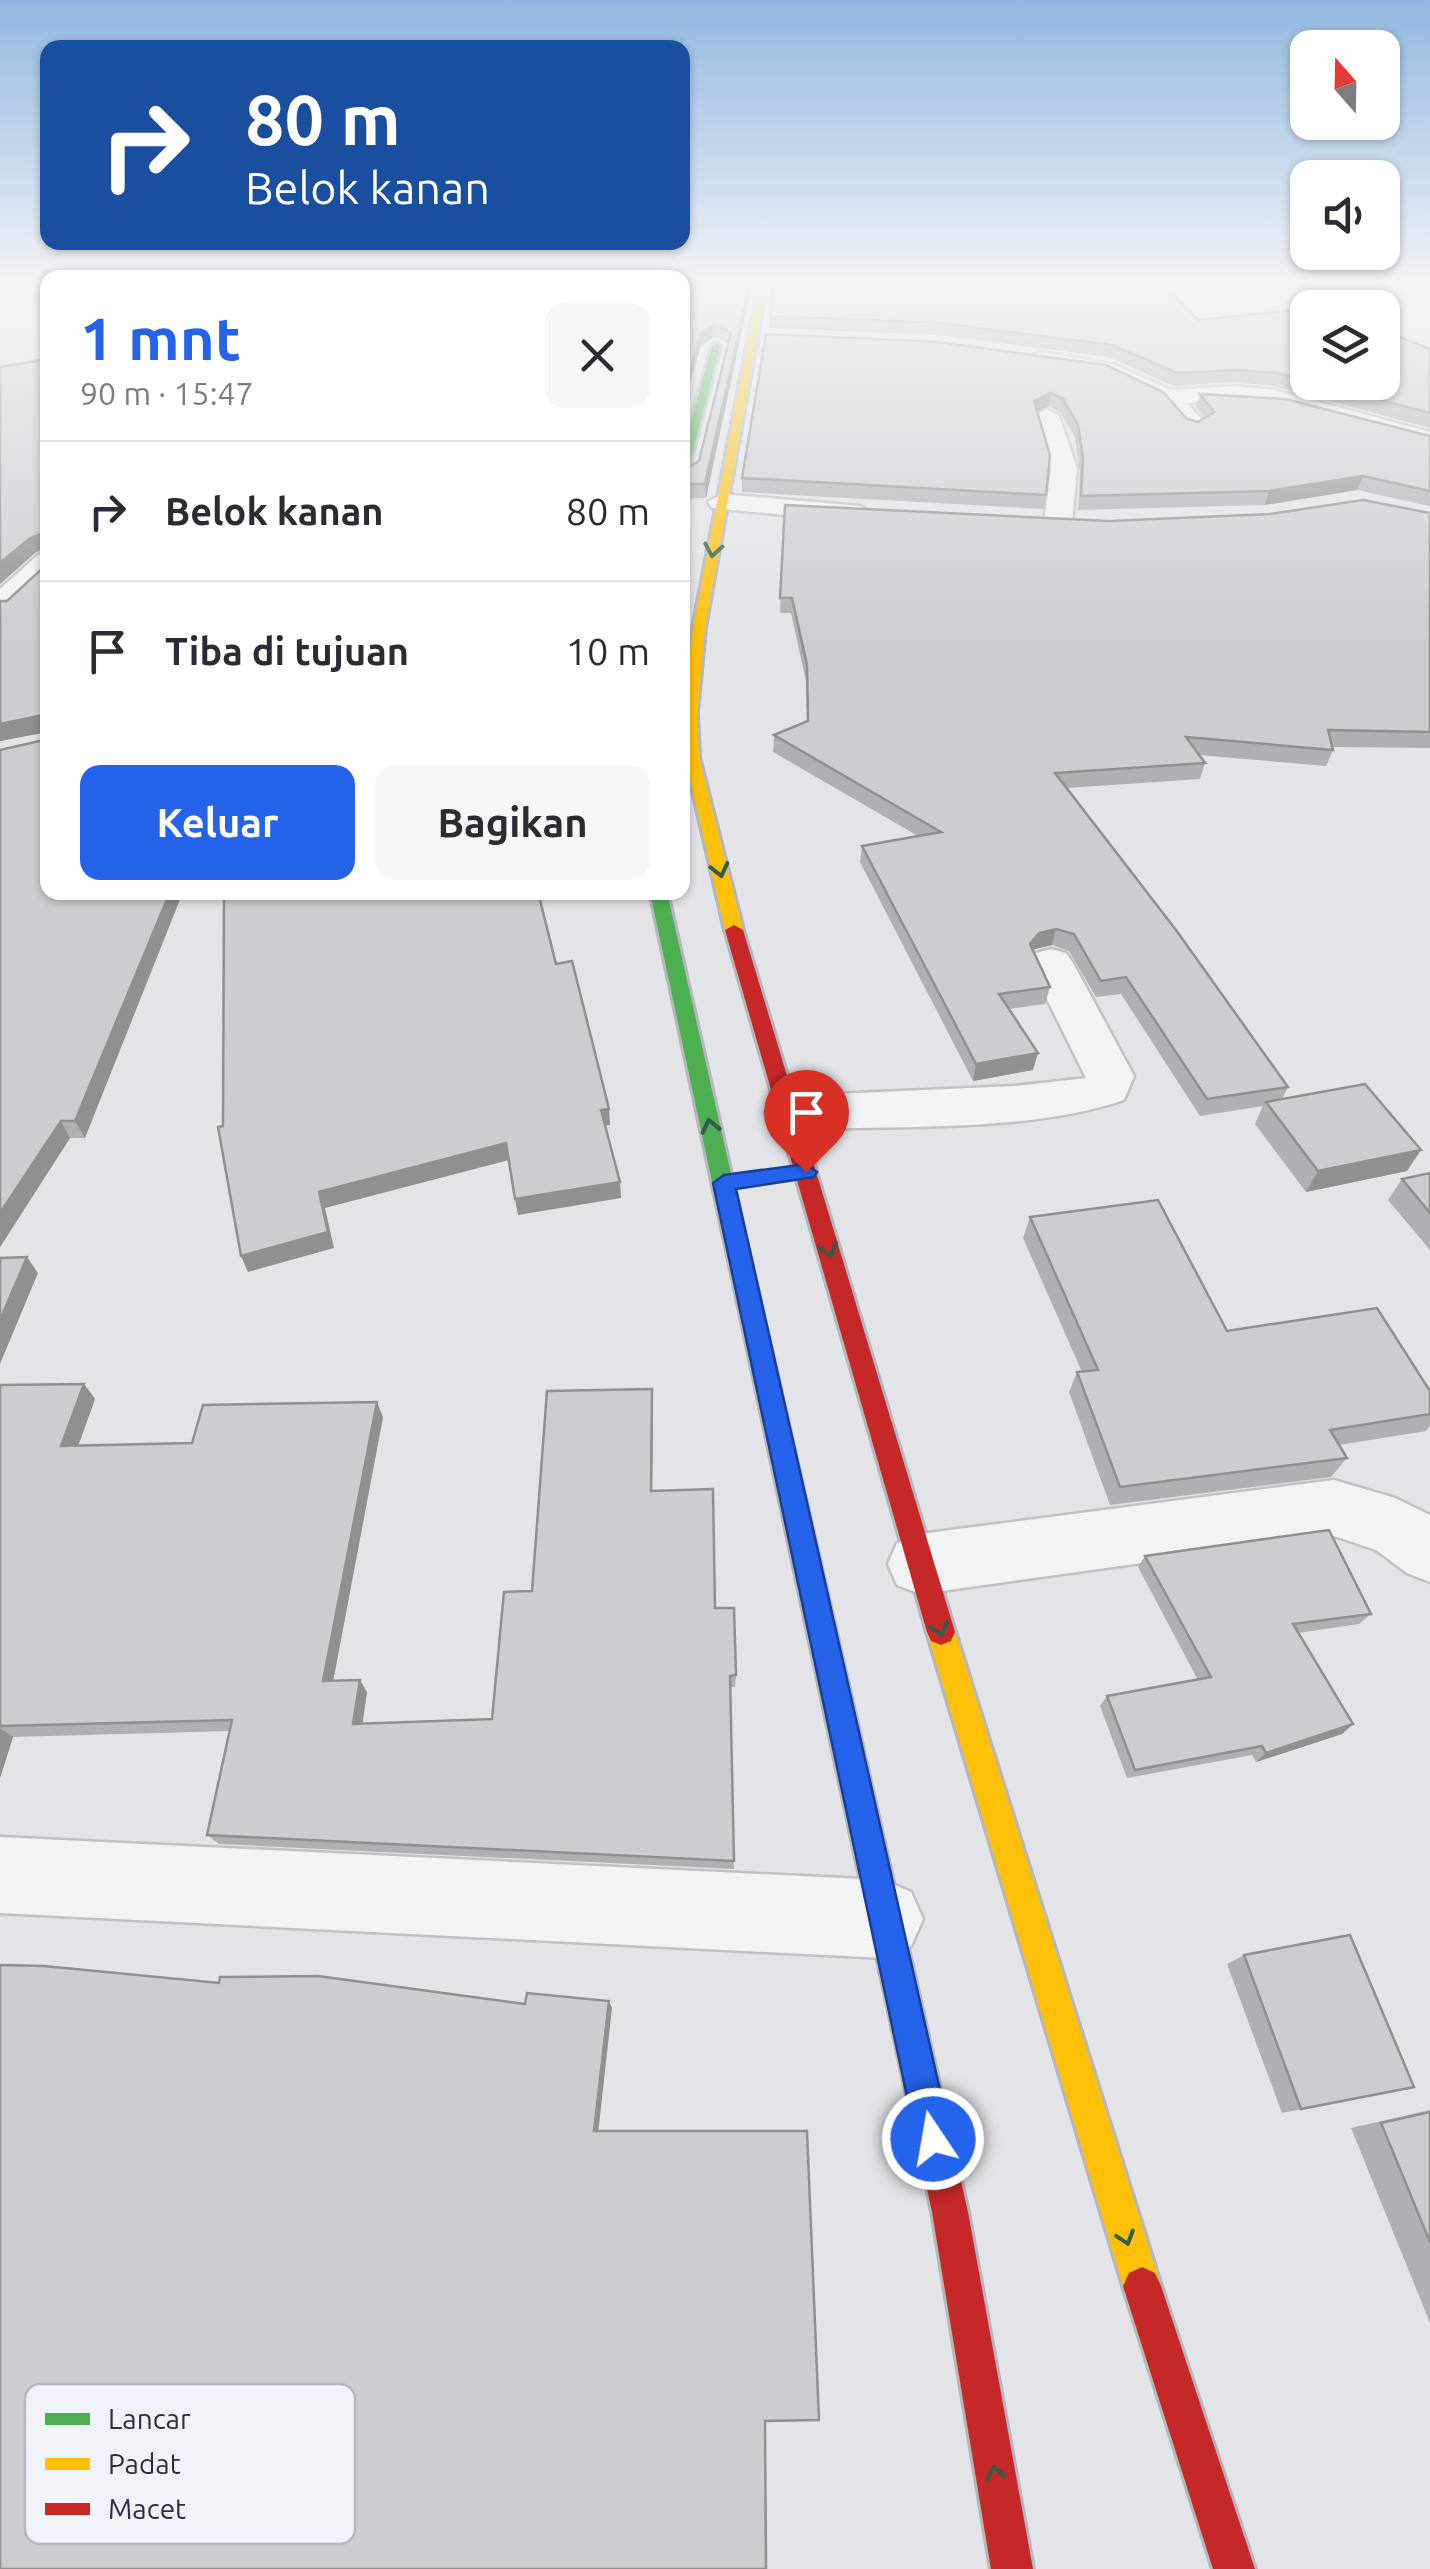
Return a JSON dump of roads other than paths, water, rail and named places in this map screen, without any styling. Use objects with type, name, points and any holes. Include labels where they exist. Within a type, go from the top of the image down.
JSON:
[{"type":"highway","points":[[690,443],[701,403]]},
{"type":"highway","points":[[738,403],[694,674],[692,757],[738,945],[920,1564],[1096,2145],[1234,2569]]},
{"type":"highway","points":[[699,409],[737,410]]},
{"type":"highway","points":[[660,900],[732,1182],[884,1919],[950,2212],[1012,2569]]},
{"type":"highway","points":[[773,1176],[806,1172]]},
{"type":"street","points":[[1175,403],[1195,425]]},
{"type":"street","points":[[1292,403],[1430,440]]},
{"type":"street","points":[[1047,416],[1066,468],[1066,496],[1058,523]]},
{"type":"street","points":[[722,502],[882,515]]},
{"type":"street","points":[[1029,522],[1090,524]]},
{"type":"street","points":[[0,606],[40,568]]},
{"type":"street","points":[[789,1113],[1015,1103],[1080,1097],[1107,1088],[1110,1076],[1051,963]]},
{"type":"street","points":[[920,1564],[1334,1508],[1395,1527],[1430,1552]]},
{"type":"street","points":[[0,1875],[884,1919]]}]
